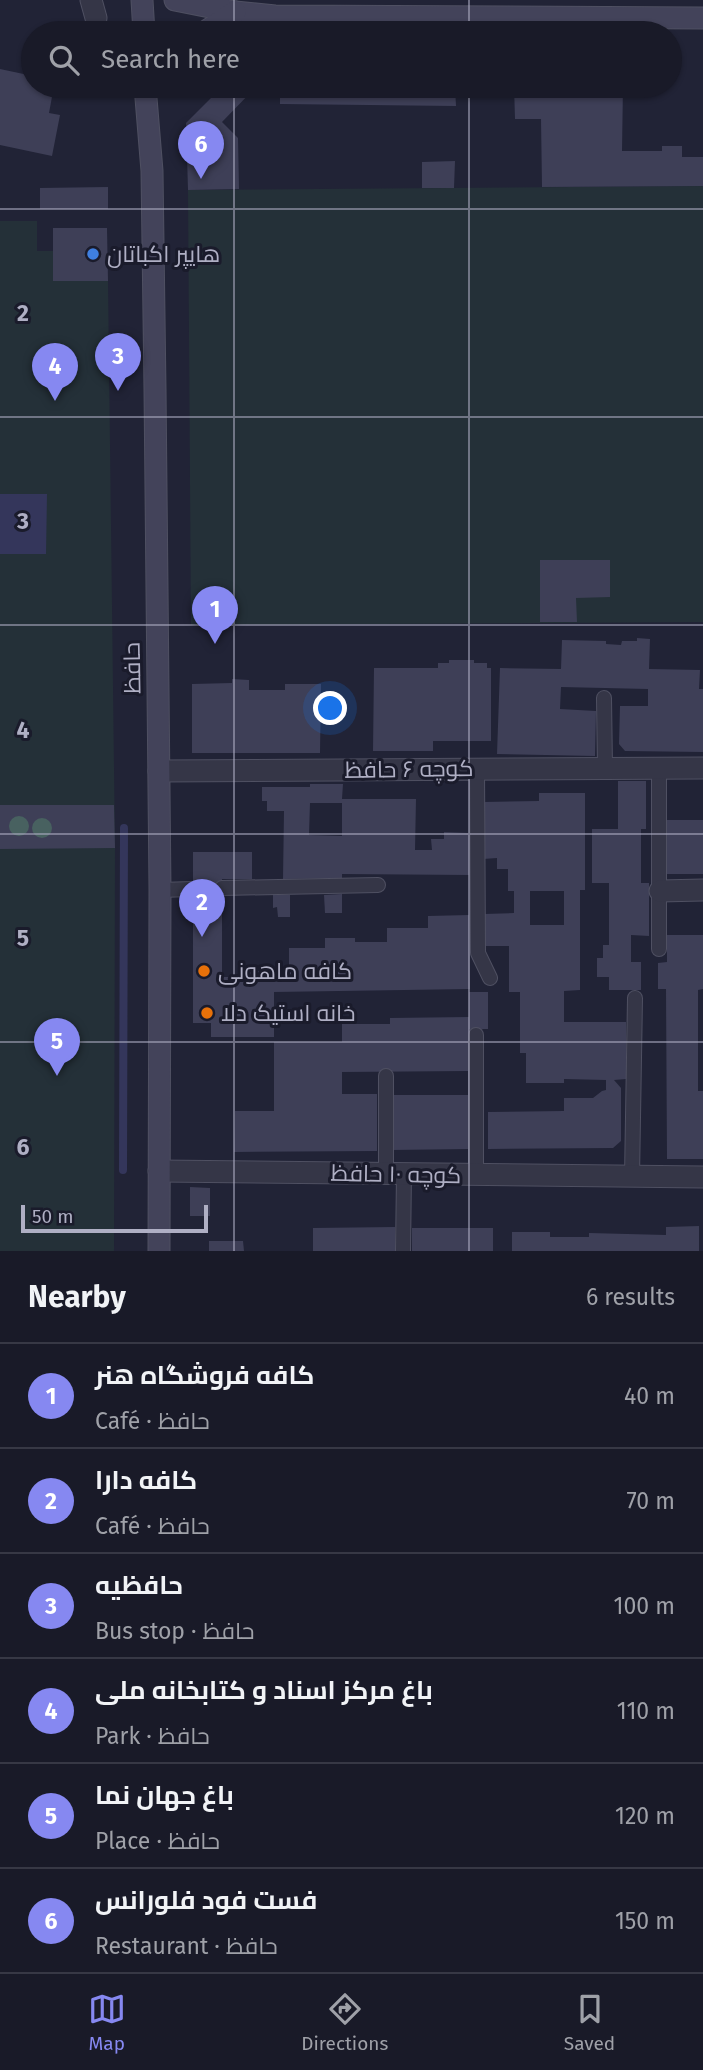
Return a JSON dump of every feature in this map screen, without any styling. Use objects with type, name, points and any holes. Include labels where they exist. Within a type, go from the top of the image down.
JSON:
[{"type":"main road","points":[[142,0],[143,21]]},
{"type":"main road","points":[[175,0],[235,12],[275,16],[703,18]]},
{"type":"main road","points":[[221,21],[235,12]]},
{"type":"main road","name":"حافظ","points":[[149,98],[159,771],[159,1251]]},
{"type":"street","name":"کوچه ۶ حافظ","points":[[159,771],[703,768]]},
{"type":"street","points":[[660,891],[703,890]]},
{"type":"street","name":"کوچه ۱۰ حافظ","points":[[159,1171],[703,1177]]},
{"type":"lane","points":[[604,698],[605,767]]},
{"type":"lane","points":[[659,767],[659,948]]},
{"type":"lane","points":[[477,768],[478,953],[490,978]]},
{"type":"lane","points":[[222,888],[378,885]]},
{"type":"lane","points":[[160,890],[192,889]]},
{"type":"lane","points":[[632,1177],[635,998]]},
{"type":"lane","points":[[476,1035],[476,1175]]},
{"type":"lane","points":[[386,1076],[403,1251]]},
{"type":"shaded area","points":[[703,186],[703,622],[191,625],[188,190]]},
{"type":"shaded area","points":[[0,221],[37,221],[37,251],[53,251],[53,281],[108,281],[115,848],[114,1251],[0,1251]]},
{"type":"water","points":[[0,494],[47,494],[46,554],[0,554]]},
{"type":"building","points":[[0,69],[21,73],[21,98],[52,98],[49,113],[60,115],[52,156],[0,145]]},
{"type":"building","points":[[211,98],[245,98],[222,122],[238,138],[239,189],[188,190],[186,123]]},
{"type":"building","points":[[280,98],[456,98],[456,106],[280,104]]},
{"type":"building","points":[[514,98],[623,98],[622,151],[662,151],[662,146],[682,146],[682,157],[703,157],[703,186],[542,187],[541,119],[515,119]]},
{"type":"building","points":[[455,161],[454,188],[422,188],[422,162]]},
{"type":"building","points":[[108,187],[108,209],[40,209],[40,188]]},
{"type":"building","points":[[53,228],[107,228],[108,281],[53,281]]},
{"type":"building","points":[[540,560],[610,560],[610,597],[576,598],[577,622],[540,622]]},
{"type":"building","points":[[637,638],[650,639],[649,669],[700,670],[699,689],[703,689],[703,752],[625,751],[619,744],[620,706],[648,706],[648,689],[561,687],[560,709],[596,711],[595,756],[497,754],[500,668],[561,669],[562,640],[606,641],[606,644],[621,645],[622,641],[637,641]]},
{"type":"building","points":[[449,660],[474,660],[474,663],[487,663],[487,668],[491,668],[491,741],[433,741],[433,751],[373,751],[374,668],[438,668],[438,663],[449,663]]},
{"type":"building","points":[[232,679],[249,680],[249,690],[285,690],[285,684],[321,684],[320,753],[192,753],[192,684],[232,683]]},
{"type":"building","points":[[618,781],[646,781],[646,829],[641,829],[641,883],[649,883],[649,936],[631,935],[631,962],[641,962],[641,990],[609,990],[609,977],[597,977],[597,958],[603,958],[603,945],[609,945],[609,883],[592,883],[592,829],[618,829]]},
{"type":"building","points":[[310,784],[343,784],[342,799],[416,799],[415,850],[432,850],[431,839],[444,839],[444,832],[469,833],[469,875],[342,874],[342,878],[283,879],[284,811],[267,811],[267,801],[262,801],[262,787],[310,787]],"holes":[[[310,803],[342,803],[342,836],[309,835]]]},
{"type":"building","points":[[539,793],[585,793],[585,890],[580,890],[580,990],[564,991],[564,1022],[626,1022],[626,1079],[614,1080],[621,1088],[621,1141],[613,1148],[488,1149],[488,1112],[564,1111],[564,1098],[593,1098],[606,1090],[606,1080],[564,1079],[564,1083],[526,1083],[526,1053],[520,1053],[520,992],[509,992],[509,946],[484,946],[484,914],[514,913],[514,891],[508,891],[508,869],[497,869],[497,858],[483,859],[484,802],[539,801]],"holes":[[[530,891],[564,891],[564,925],[530,925]]]},
{"type":"building","points":[[0,805],[114,805],[115,848],[0,849]]},
{"type":"building","points":[[666,820],[703,820],[703,874],[667,874]]},
{"type":"building","points":[[193,852],[252,852],[252,879],[222,879],[222,977],[241,977],[241,971],[271,971],[271,977],[289,977],[289,948],[325,948],[325,938],[387,942],[387,928],[428,928],[428,916],[469,915],[470,989],[274,992],[274,1037],[211,1037],[211,1023],[193,1023]]},
{"type":"building","points":[[342,894],[342,913],[325,913],[324,895]]},
{"type":"building","points":[[273,895],[290,895],[290,917],[278,917],[277,907],[273,908]]},
{"type":"building","points":[[667,935],[703,935],[703,989],[698,990],[698,1091],[703,1091],[703,1159],[667,1159],[666,989],[658,989],[658,963],[667,962]]},
{"type":"building","points":[[469,992],[488,992],[488,1029],[469,1029],[469,1071],[342,1072],[342,1094],[377,1094],[377,1151],[234,1152],[235,1111],[274,1111],[274,1042],[342,1042],[342,1024],[390,1024],[390,1018],[469,1017]]},
{"type":"building","points":[[392,1095],[469,1095],[469,1149],[392,1150]]},
{"type":"building","points":[[190,1187],[210,1188],[210,1216],[190,1216]]},
{"type":"building","points":[[699,1226],[699,1251],[512,1251],[512,1232],[550,1232],[550,1237],[589,1237],[589,1233],[666,1235],[666,1227]]},
{"type":"building","points":[[395,1227],[395,1251],[313,1251],[313,1228]]},
{"type":"building","points":[[412,1228],[493,1228],[493,1251],[412,1251]]},
{"type":"building","points":[[209,1241],[243,1241],[244,1251],[209,1251]]},
{"type":"waterway","points":[[123,1170],[124,828]]},
{"type":"place","name":"فست فود فلورانس","points":[[201,179]]},
{"type":"place","name":"هایپر اکباتان","points":[[93,254]]},
{"type":"place","name":"حافظیه","points":[[118,391]]},
{"type":"place","name":"باغ مرکز اسناد و کتابخانه ملی","points":[[55,401]]},
{"type":"place","name":"کافه فروشگاه هنر","points":[[215,644]]},
{"type":"place","name":"کافه دارا","points":[[202,937]]},
{"type":"place","name":"کافه ماهونی","points":[[204,971]]},
{"type":"place","name":"خانه استیک دلا","points":[[207,1013]]},
{"type":"place","name":"باغ جهان نما","points":[[57,1076]]}]
